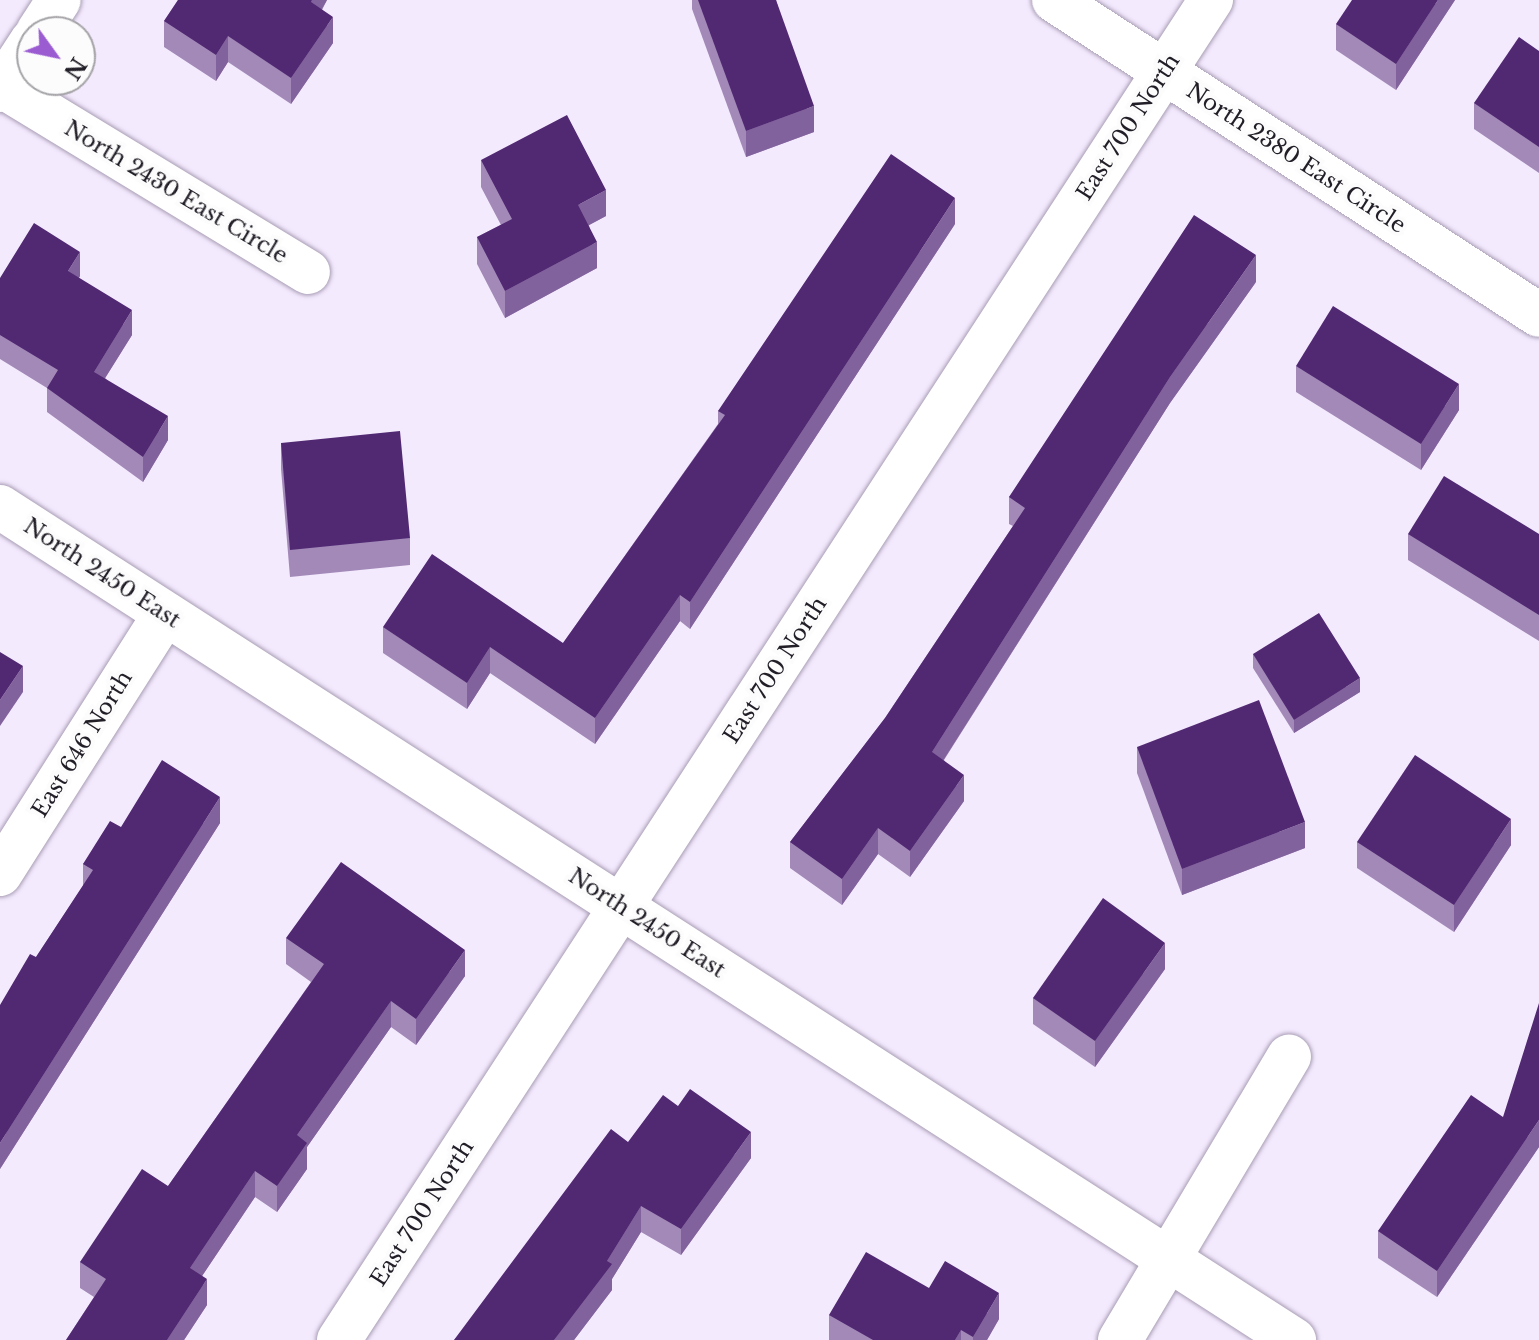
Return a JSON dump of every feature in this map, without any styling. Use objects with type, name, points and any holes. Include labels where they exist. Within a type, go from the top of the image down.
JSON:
[{"type":"street","name":"North 2380 East Circle","points":[[1054,0],[1539,315]]},
{"type":"street","name":"East 700 North","points":[[339,1340],[1211,0]]},
{"type":"street","points":[[1,88],[16,65]]},
{"type":"street","name":"North 2430 East Circle","points":[[1,88],[308,272]]},
{"type":"street","name":"North 2450 East","points":[[0,507],[1294,1340]]},
{"type":"street","name":"East 646 North","points":[[0,874],[165,614]]},
{"type":"street","points":[[1120,1340],[1171,1261],[1289,1056]]},
{"type":"building","points":[[178,0],[312,0],[333,17],[291,78],[228,36],[216,55],[164,21]]},
{"type":"building","points":[[698,0],[776,0],[814,106],[746,131]]},
{"type":"building","points":[[1352,0],[1438,0],[1396,64],[1336,24]]},
{"type":"building","points":[[1519,37],[1539,51],[1539,147],[1474,103]]},
{"type":"building","points":[[567,115],[606,190],[578,205],[597,242],[505,291],[477,237],[512,219],[481,160]]},
{"type":"building","points":[[891,154],[955,198],[690,602],[680,595],[595,718],[490,647],[467,683],[383,627],[432,554],[563,643],[725,415],[718,411]]},
{"type":"building","points":[[1194,215],[1256,255],[1170,377],[932,752],[964,775],[910,851],[878,828],[842,879],[790,842],[885,718],[1025,508],[1009,497]]},
{"type":"building","points":[[34,223],[80,252],[68,271],[132,310],[94,372],[168,416],[143,457],[47,388],[58,370],[0,335],[0,278]]},
{"type":"building","points":[[1333,306],[1459,384],[1421,444],[1296,366]]},
{"type":"building","points":[[400,431],[410,538],[290,550],[281,443]]},
{"type":"building","points":[[1444,476],[1539,534],[1539,615],[1408,534]]},
{"type":"building","points":[[1319,613],[1360,678],[1294,720],[1253,654]]},
{"type":"building","points":[[0,652],[23,666],[0,700]]},
{"type":"building","points":[[1259,700],[1305,822],[1182,869],[1137,747]]},
{"type":"building","points":[[1415,755],[1511,819],[1454,905],[1357,842]]},
{"type":"building","points":[[162,760],[220,797],[0,1143],[0,1005],[30,954],[36,957],[93,870],[83,864],[110,821],[121,827]]},
{"type":"building","points":[[341,862],[465,950],[416,1019],[391,1001],[297,1135],[307,1143],[277,1186],[255,1171],[190,1268],[207,1279],[167,1340],[66,1340],[106,1279],[80,1262],[142,1169],[168,1186],[324,964],[286,938]]},
{"type":"building","points":[[1103,898],[1165,943],[1095,1041],[1033,998]]},
{"type":"building","points":[[1539,1003],[1539,1120],[1437,1271],[1378,1231],[1471,1095],[1503,1117]]},
{"type":"building","points":[[690,1089],[751,1132],[681,1229],[641,1206],[607,1261],[612,1264],[554,1340],[454,1340],[611,1129],[628,1142],[663,1095],[678,1106]]},
{"type":"building","points":[[866,1252],[929,1288],[945,1261],[999,1293],[973,1337],[961,1330],[955,1340],[873,1340],[829,1315]]}]
